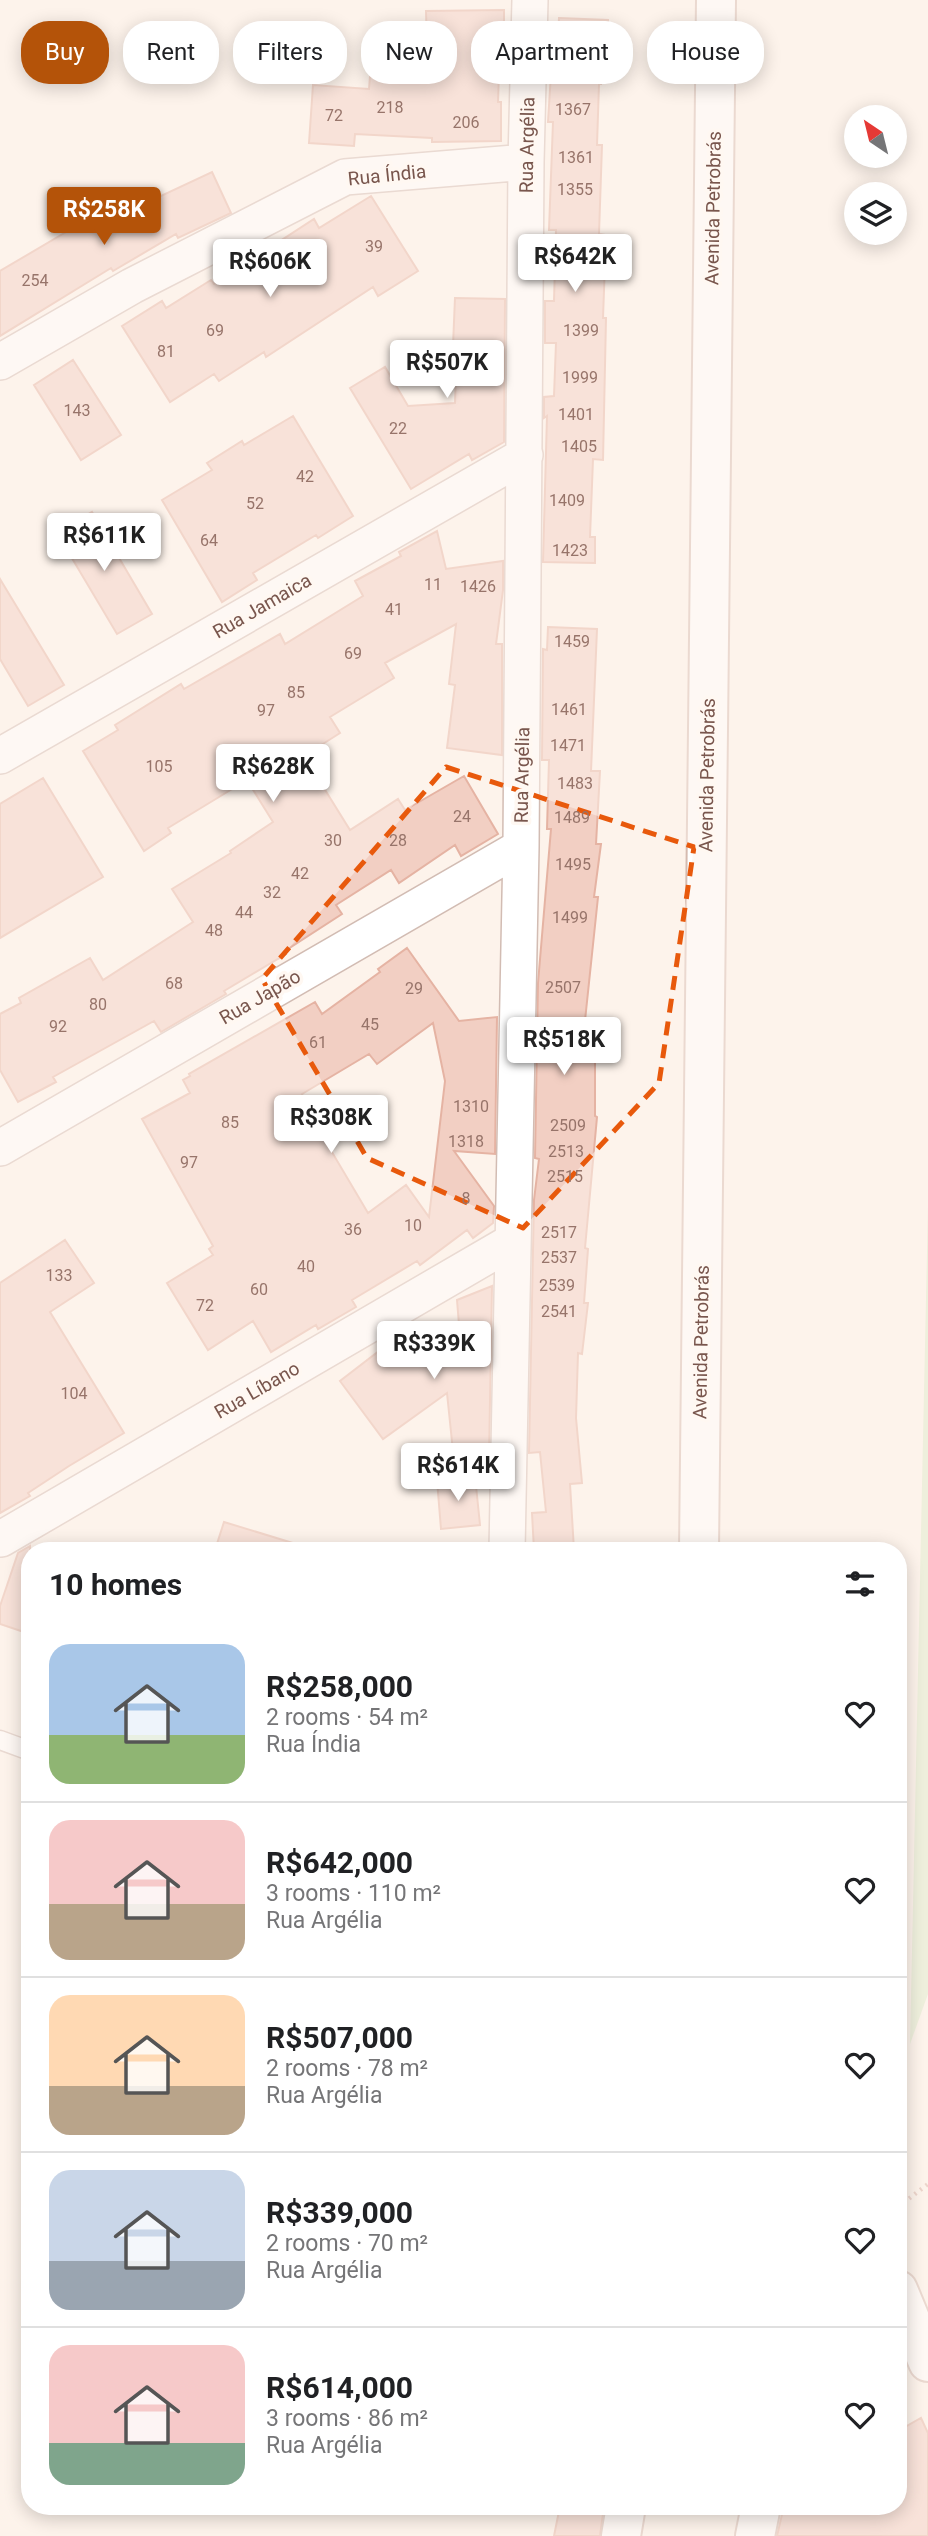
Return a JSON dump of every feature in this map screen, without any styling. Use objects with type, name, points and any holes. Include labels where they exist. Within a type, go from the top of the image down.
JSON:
[{"type":"main road","name":"Avenida Petrobrás","points":[[699,1542],[716,0]]},
{"type":"main road","points":[[907,2312],[928,2362]]},
{"type":"main road","points":[[621,2536],[624,2515]]},
{"type":"main road","points":[[755,2536],[759,2515]]},
{"type":"street","name":"Rua Argélia","points":[[507,1542],[521,847],[526,162],[530,0]]},
{"type":"street","name":"Rua Índia","points":[[0,362],[132,286],[345,177],[526,162]]},
{"type":"street","name":"Rua Jamaica","points":[[0,756],[525,455]]},
{"type":"street","name":"Rua Japão","points":[[0,1148],[521,847]]},
{"type":"street","name":"Rua Líbano","points":[[0,1539],[513,1241]]},
{"type":"street","points":[[0,1539],[21,1546]]},
{"type":"lane","points":[[0,1740],[21,1748]]},
{"type":"path","points":[[907,2200],[928,2184]]},
{"type":"highlighted area","points":[[446,767],[694,847],[659,1083],[523,1228],[367,1158],[262,979]]},
{"type":"green space","points":[[928,1206],[928,1994],[910,2044]]},
{"type":"building","points":[[504,10],[504,21],[471,21],[471,84],[499,84],[501,141],[432,142],[432,138],[355,134],[354,146],[309,143],[313,85],[369,89],[369,84],[457,84],[457,21],[426,21],[426,11]]},
{"type":"building","points":[[559,18],[608,20],[608,21],[559,21]]},
{"type":"building","points":[[550,84],[599,84],[597,145],[602,145],[599,234],[606,235],[603,318],[606,318],[603,460],[593,459],[590,537],[595,537],[595,563],[543,562],[547,416],[544,418],[544,397],[554,396],[556,343],[545,343],[545,301],[554,301],[556,230],[549,230],[553,122],[548,122]]},
{"type":"building","points":[[212,172],[231,213],[178,238],[176,234],[113,271],[111,268],[0,336],[0,271],[122,199],[129,211]]},
{"type":"building","points":[[371,196],[418,271],[378,296],[373,287],[266,357],[264,352],[219,381],[214,374],[170,402],[122,326],[162,301],[166,308],[211,280],[214,284],[314,219],[319,228]]},
{"type":"building","points":[[455,298],[505,299],[504,442],[472,460],[469,454],[411,489],[350,388],[385,367],[408,406],[455,403]]},
{"type":"building","points":[[73,360],[121,435],[81,460],[34,385]]},
{"type":"building","points":[[293,416],[353,516],[253,573],[257,580],[222,602],[162,500],[212,470],[207,463],[242,441],[244,445]]},
{"type":"building","points":[[92,512],[152,614],[117,634],[57,533]]},
{"type":"building","points":[[437,531],[446,569],[503,561],[503,590],[496,644],[502,644],[502,755],[447,748],[455,685],[449,684],[456,624],[385,663],[394,678],[330,717],[340,733],[304,756],[350,830],[398,799],[405,810],[464,776],[498,834],[461,856],[455,845],[399,883],[391,870],[336,905],[342,914],[285,951],[286,954],[224,991],[226,994],[161,1032],[154,1021],[53,1077],[56,1082],[18,1102],[0,1070],[0,1014],[21,1003],[19,998],[90,958],[103,980],[193,922],[172,889],[231,853],[230,851],[273,822],[247,780],[168,828],[171,833],[144,851],[83,751],[118,730],[115,725],[181,684],[184,689],[280,634],[285,644],[363,596],[355,581],[401,556],[399,552]]},
{"type":"building","points":[[0,579],[64,685],[28,706],[0,659]]},
{"type":"building","points":[[548,627],[597,629],[591,771],[600,771],[596,844],[601,844],[582,1049],[595,1049],[597,1117],[585,1248],[588,1249],[584,1303],[588,1303],[582,1354],[578,1353],[576,1418],[582,1483],[570,1484],[574,1542],[534,1542],[532,1513],[546,1512],[540,1452],[529,1453],[534,1200],[539,1159],[535,1158],[538,983],[551,829],[547,829],[549,760],[542,760],[543,649],[547,650]]},
{"type":"building","points":[[43,778],[103,877],[0,938],[0,804]]},
{"type":"building","points":[[407,948],[459,1021],[497,1017],[495,1154],[454,1151],[494,1206],[493,1223],[473,1238],[467,1230],[420,1265],[417,1261],[352,1300],[356,1307],[318,1329],[316,1325],[271,1352],[253,1321],[208,1350],[167,1283],[213,1255],[209,1249],[213,1246],[142,1119],[190,1093],[183,1080],[190,1076],[189,1074],[315,1002],[322,1014],[380,972],[378,969]],"holes":[[[433,1023],[445,1081],[429,1217],[406,1185],[368,1213],[323,1137],[325,1136],[302,1094],[369,1054],[377,1064]]]},
{"type":"building","points":[[65,1240],[94,1283],[50,1312],[124,1433],[0,1513],[0,1283]]},
{"type":"building","points":[[492,1286],[489,1457],[454,1461],[447,1393],[383,1439],[340,1381],[405,1331],[421,1353],[461,1349],[457,1300]]},
{"type":"building","points":[[475,1476],[480,1525],[441,1529],[437,1480]]},
{"type":"building","points":[[224,1522],[289,1542],[218,1542]]},
{"type":"building","points":[[21,1551],[21,1631],[0,1624],[0,1606],[18,1553]]},
{"type":"building","points":[[921,2418],[928,2433],[928,2536],[777,2536],[782,2515],[907,2515],[907,2426]]},
{"type":"building","points":[[558,2515],[603,2515],[600,2536],[554,2536]]}]
